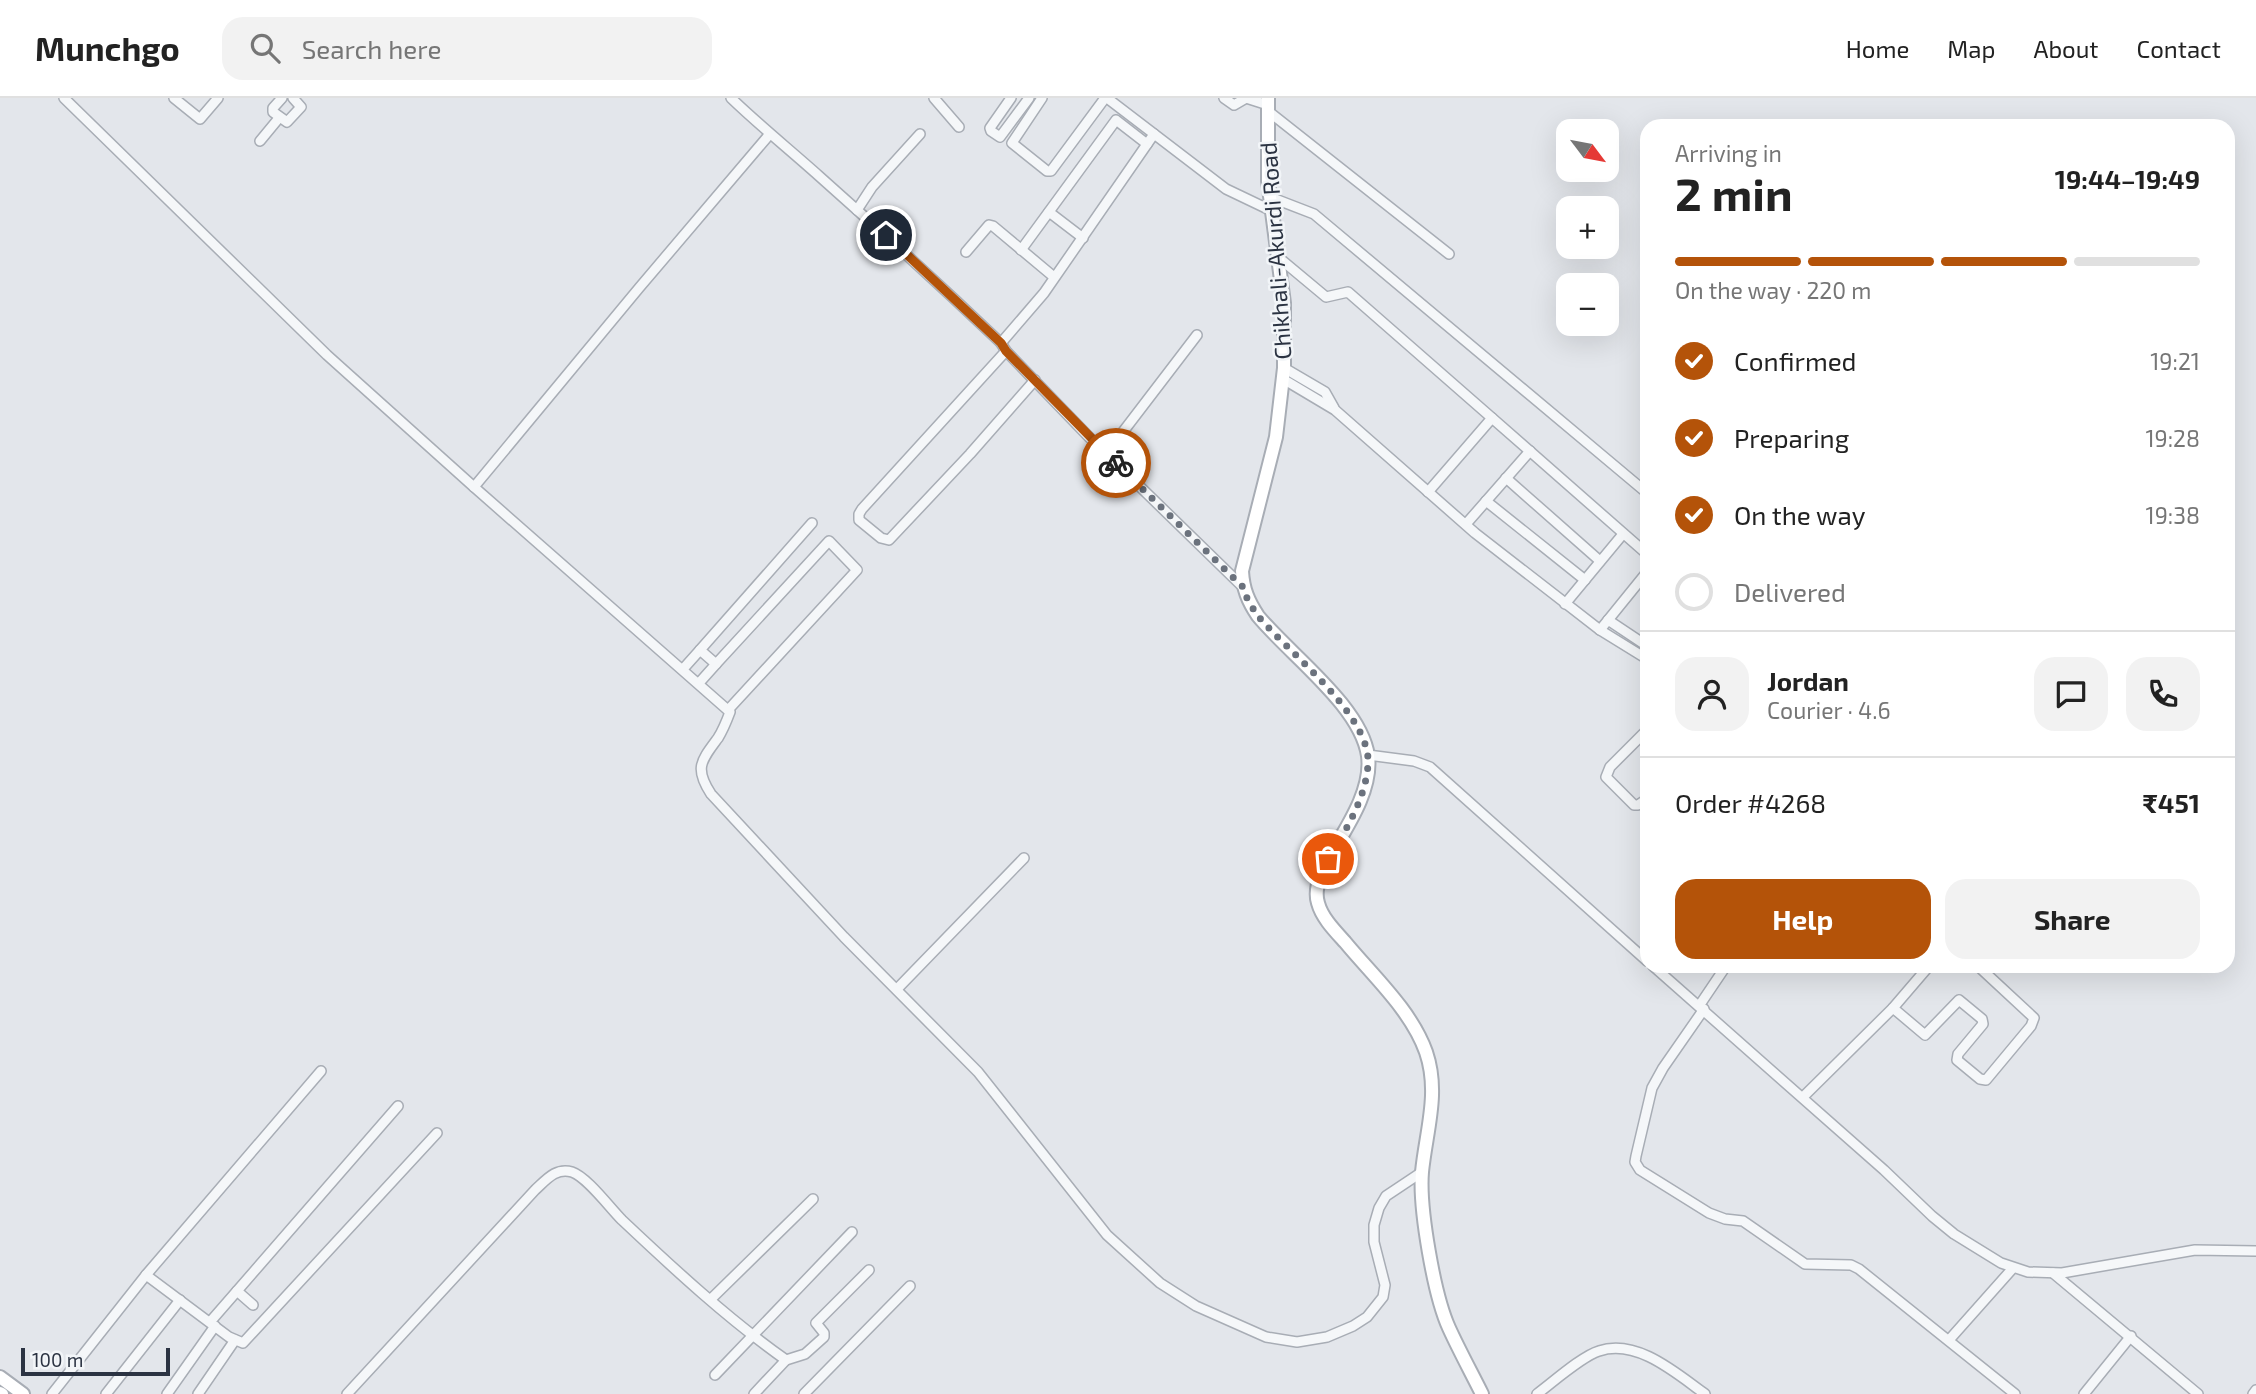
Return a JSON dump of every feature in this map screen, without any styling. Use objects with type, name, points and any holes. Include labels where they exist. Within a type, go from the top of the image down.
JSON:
[{"type":"main road","name":"Chikhali-Akurdi Road","points":[[1243,587],[1242,571],[1276,437],[1283,373],[1284,303],[1266,150],[1268,104]]},
{"type":"main road","points":[[1243,587],[1248,601],[1264,624],[1352,716],[1362,733],[1368,765],[1360,801],[1321,877],[1317,902],[1331,926],[1410,1018],[1420,1036],[1431,1068],[1433,1084],[1422,1172],[1423,1210],[1433,1270],[1448,1325],[1482,1394]]},
{"type":"main road","points":[[0,1377],[23,1394]]},
{"type":"street","points":[[64,98],[327,355],[729,710]]},
{"type":"street","points":[[174,98],[200,119],[218,98]]},
{"type":"street","points":[[282,98],[273,110],[279,118],[287,122],[300,109],[295,98]]},
{"type":"street","points":[[731,98],[769,135],[793,152],[857,210],[1003,347],[1106,454],[1243,587]]},
{"type":"street","points":[[934,98],[960,127]]},
{"type":"street","points":[[1011,98],[990,128],[1000,137],[1028,98]]},
{"type":"street","points":[[1042,98],[1012,143],[1047,171],[1051,171],[1106,98],[1226,189],[1272,211]]},
{"type":"street","points":[[1224,98],[1234,105],[1246,98],[1268,104],[1449,254]]},
{"type":"street","points":[[260,141],[279,118]]},
{"type":"street","points":[[1021,250],[1116,120],[1147,144]]},
{"type":"street","points":[[857,210],[872,187],[920,134]]},
{"type":"street","points":[[1035,380],[971,454],[889,540],[881,538],[859,520],[862,509],[1003,347],[1083,238],[1154,134]]},
{"type":"street","points":[[474,487],[769,135]]},
{"type":"street","points":[[1270,197],[1314,214],[1640,487]]},
{"type":"street","points":[[1049,212],[1083,238]]},
{"type":"street","points":[[966,252],[989,225],[1054,277]]},
{"type":"street","points":[[1278,257],[1326,297],[1348,292],[1640,548]]},
{"type":"street","points":[[1106,454],[1197,335]]},
{"type":"street","points":[[1283,373],[1325,392],[1335,410],[1466,524],[1565,604],[1640,655]]},
{"type":"street","points":[[1428,492],[1492,418]]},
{"type":"street","points":[[1466,524],[1531,451]]},
{"type":"street","points":[[1506,478],[1600,561]]},
{"type":"street","points":[[1486,501],[1585,580]]},
{"type":"street","points":[[683,669],[812,523]]},
{"type":"street","points":[[1565,604],[1623,534]]},
{"type":"street","points":[[699,683],[829,541],[858,570],[729,710],[720,735],[704,755],[700,771],[702,780],[711,794],[844,937],[978,1072],[1107,1235],[1160,1283],[1196,1306],[1266,1337],[1297,1342],[1317,1340],[1340,1333],[1367,1317],[1383,1297],[1385,1285],[1374,1242],[1374,1225],[1379,1208],[1386,1196],[1422,1172]]},
{"type":"street","points":[[1600,630],[1640,581]]},
{"type":"street","points":[[1608,620],[1640,641]]},
{"type":"street","points":[[700,650],[716,664]]},
{"type":"street","points":[[1640,737],[1609,767],[1606,777],[1634,805],[1640,804]]},
{"type":"street","points":[[1368,755],[1414,761],[1430,767],[1640,955]]},
{"type":"street","points":[[897,989],[1024,858]]},
{"type":"street","points":[[1661,973],[1803,1097],[1932,1216],[1988,1256],[2013,1268],[2028,1272],[2053,1273],[2195,1250],[2256,1251]]},
{"type":"street","points":[[1722,973],[1652,1088],[1636,1156],[1637,1167],[1709,1213],[1725,1219],[1743,1221],[1805,1264],[1851,1265],[1859,1269],[2015,1394]]},
{"type":"street","points":[[1803,1097],[1893,1008],[1923,973]]},
{"type":"street","points":[[1893,1008],[1926,1035],[1955,1003],[1960,1001],[1983,1021],[1957,1060],[1980,1079],[1986,1080],[2031,1026],[2034,1018],[1986,973]]},
{"type":"street","points":[[51,1394],[146,1275],[321,1071]]},
{"type":"street","points":[[167,1394],[212,1324],[237,1291],[398,1106]]},
{"type":"street","points":[[146,1275],[212,1324],[243,1343],[437,1133]]},
{"type":"street","points":[[347,1394],[535,1190],[554,1173],[570,1171],[579,1176],[631,1228],[752,1336],[786,1360]]},
{"type":"street","points":[[711,1299],[813,1199]]},
{"type":"street","points":[[715,1375],[852,1232]]},
{"type":"street","points":[[1949,1340],[2013,1268]]},
{"type":"street","points":[[754,1394],[786,1360],[805,1354],[824,1337],[816,1324],[869,1270]]},
{"type":"street","points":[[2053,1273],[2198,1394]]},
{"type":"street","points":[[804,1394],[910,1286]]},
{"type":"street","points":[[237,1291],[253,1305]]},
{"type":"street","points":[[106,1394],[180,1300]]},
{"type":"street","points":[[2084,1394],[2131,1336]]},
{"type":"street","points":[[198,1394],[235,1340]]},
{"type":"street","points":[[1536,1394],[1598,1351],[1614,1349],[1630,1350],[1653,1359],[1705,1394]]},
{"type":"way so far","points":[[1116,463],[1243,587],[1258,616],[1339,701],[1362,733],[1368,765],[1360,801],[1328,859]]},
{"type":"route","points":[[886,235],[1001,343],[1116,463]]}]
